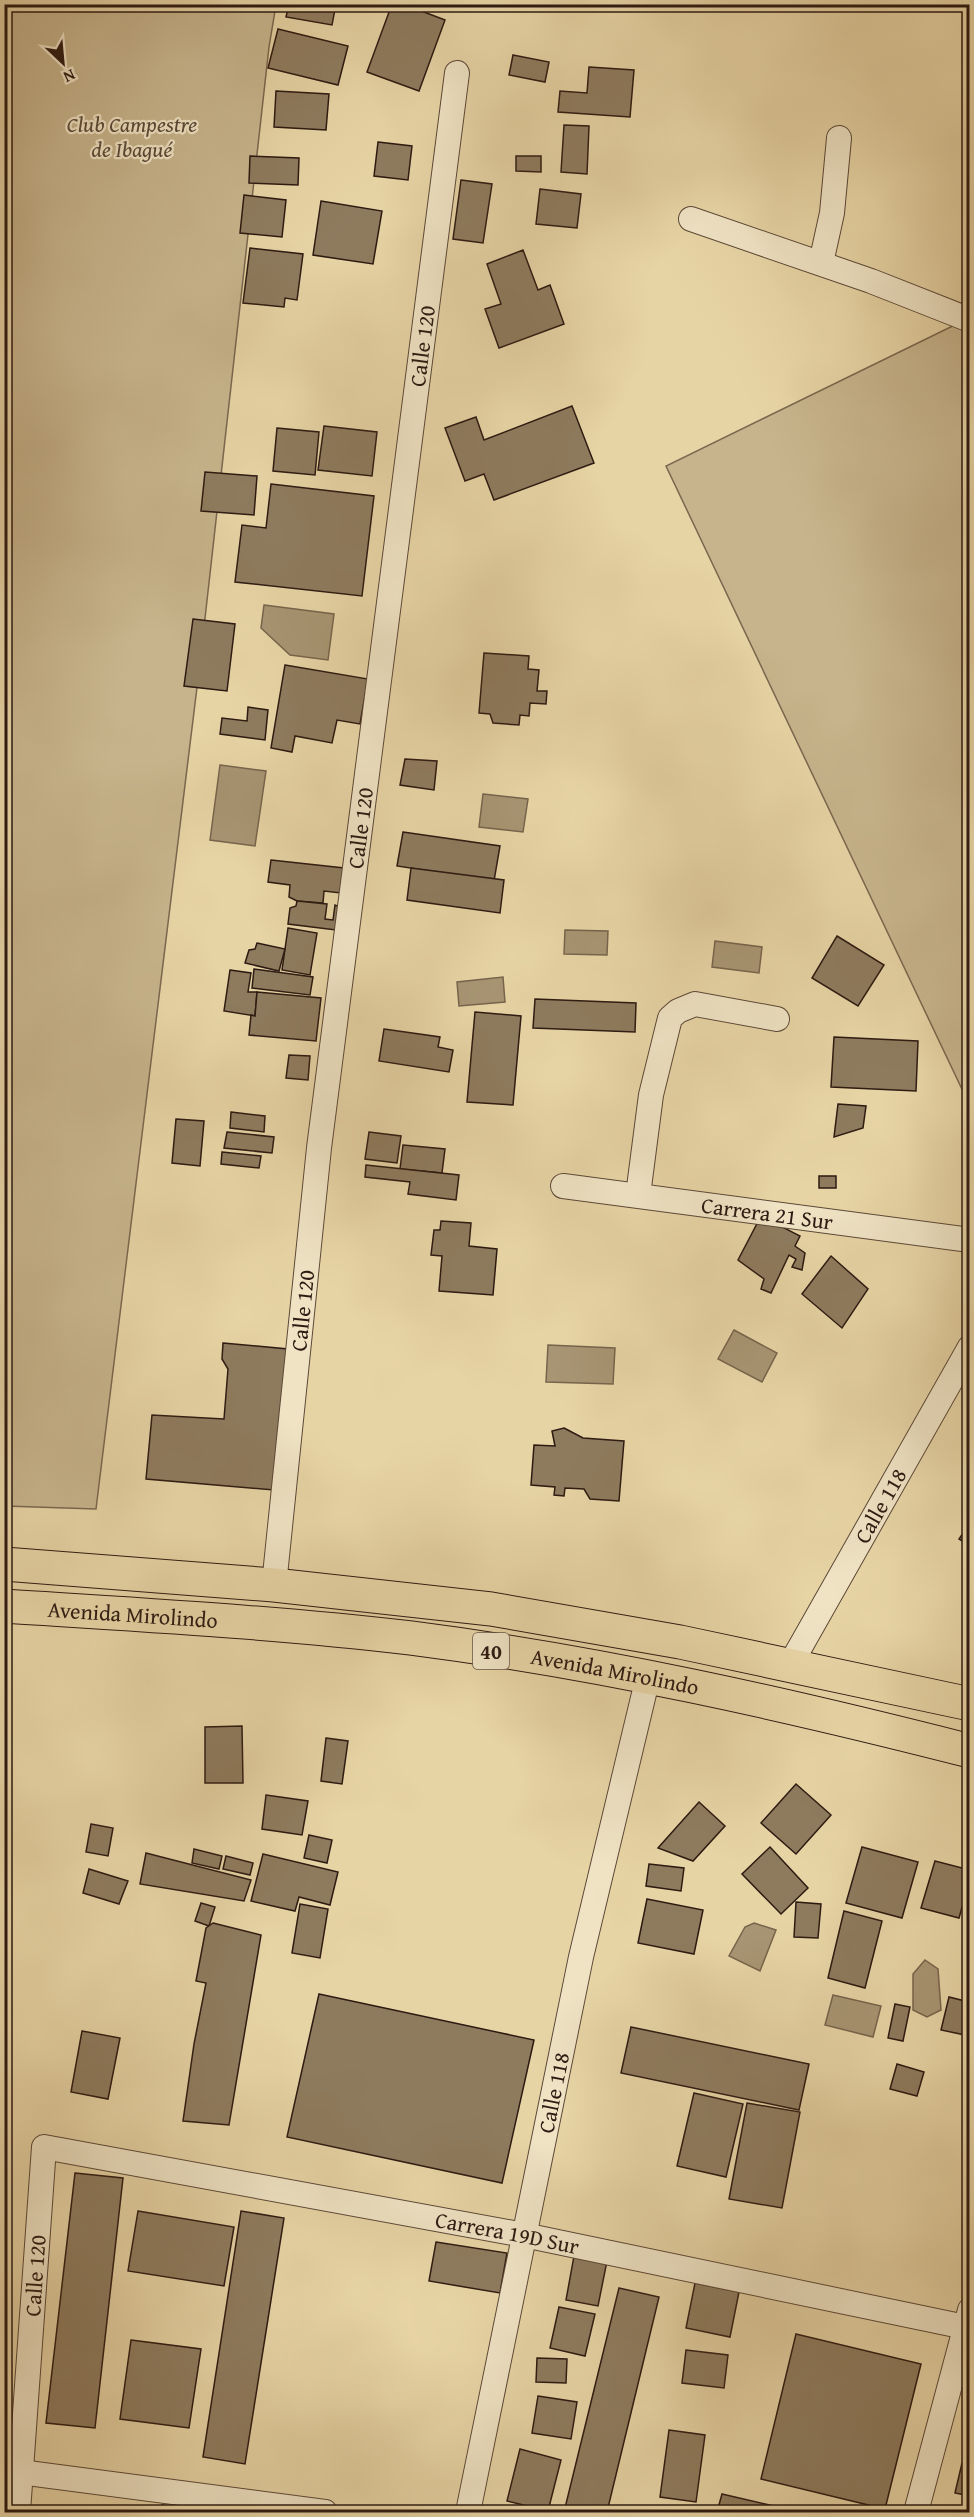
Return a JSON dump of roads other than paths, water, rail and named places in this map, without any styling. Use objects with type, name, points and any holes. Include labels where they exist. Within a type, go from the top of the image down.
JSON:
[{"type":"main road","name":"Avenida Mirolindo","points":[[4,1564],[274,1584],[491,1609],[680,1642],[969,1704]]},
{"type":"main road","name":"Avenida Mirolindo","points":[[4,1606],[192,1618],[411,1638],[648,1677],[874,1726],[969,1751]]},
{"type":"street","name":"Calle 120","points":[[274,1584],[319,1148],[457,73]]},
{"type":"street","points":[[821,263],[832,213],[839,138]]},
{"type":"street","points":[[691,219],[871,281],[969,320]]},
{"type":"street","points":[[638,1195],[651,1095],[670,1018],[678,1011],[695,1004],[777,1019]]},
{"type":"street","name":"Carrera 21 Sur","points":[[563,1186],[969,1240]]},
{"type":"street","name":"Calle 118","points":[[790,1665],[969,1347]]},
{"type":"street","name":"Calle 118","points":[[468,2512],[581,1956],[648,1677]]},
{"type":"street","name":"Calle 120","points":[[18,2512],[12,2472],[44,2147]]},
{"type":"street","name":"Carrera 19D Sur","points":[[44,2147],[524,2235],[968,2322]]},
{"type":"street","points":[[916,2512],[968,2322]]},
{"type":"street","points":[[12,2472],[326,2512]]},
{"type":"park label","name":"Club Campestre de Ibagué","points":[[132,136]]}]
